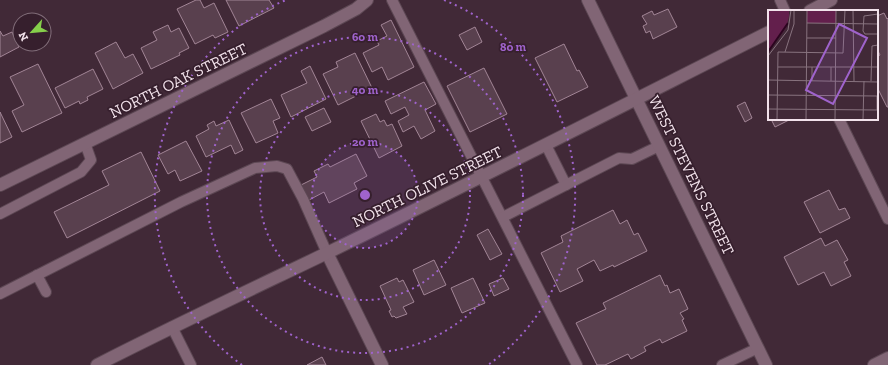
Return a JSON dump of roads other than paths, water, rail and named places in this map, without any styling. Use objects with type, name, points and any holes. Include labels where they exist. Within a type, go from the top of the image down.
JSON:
[{"type":"street","name":"NORTH OAK STREET","points":[[0,185],[324,26],[356,9],[367,0]]},
{"type":"street","name":"WEST STEVENS STREET","points":[[588,0],[766,365]]},
{"type":"street","points":[[812,10],[831,0]]},
{"type":"street","name":"NORTH OLIVE STREET","points":[[97,365],[172,326],[327,253],[768,33]]},
{"type":"street","points":[[327,253],[382,365]]},
{"type":"street","points":[[874,365],[888,358]]},
{"type":"lane","points":[[392,0],[430,78],[482,176],[577,365]]},
{"type":"lane","points":[[780,0],[785,10]]},
{"type":"lane","points":[[839,120],[888,219]]},
{"type":"lane","points":[[0,214],[80,172],[88,166],[92,160],[85,143]]},
{"type":"lane","points":[[546,144],[566,185]]},
{"type":"lane","points":[[503,217],[619,158],[632,159],[659,146]]},
{"type":"lane","points":[[0,294],[181,202],[255,168],[277,166],[287,169],[303,199],[327,253]]},
{"type":"lane","points":[[37,275],[46,292]]},
{"type":"lane","points":[[172,326],[191,365]]},
{"type":"lane","points":[[722,365],[758,348]]}]
